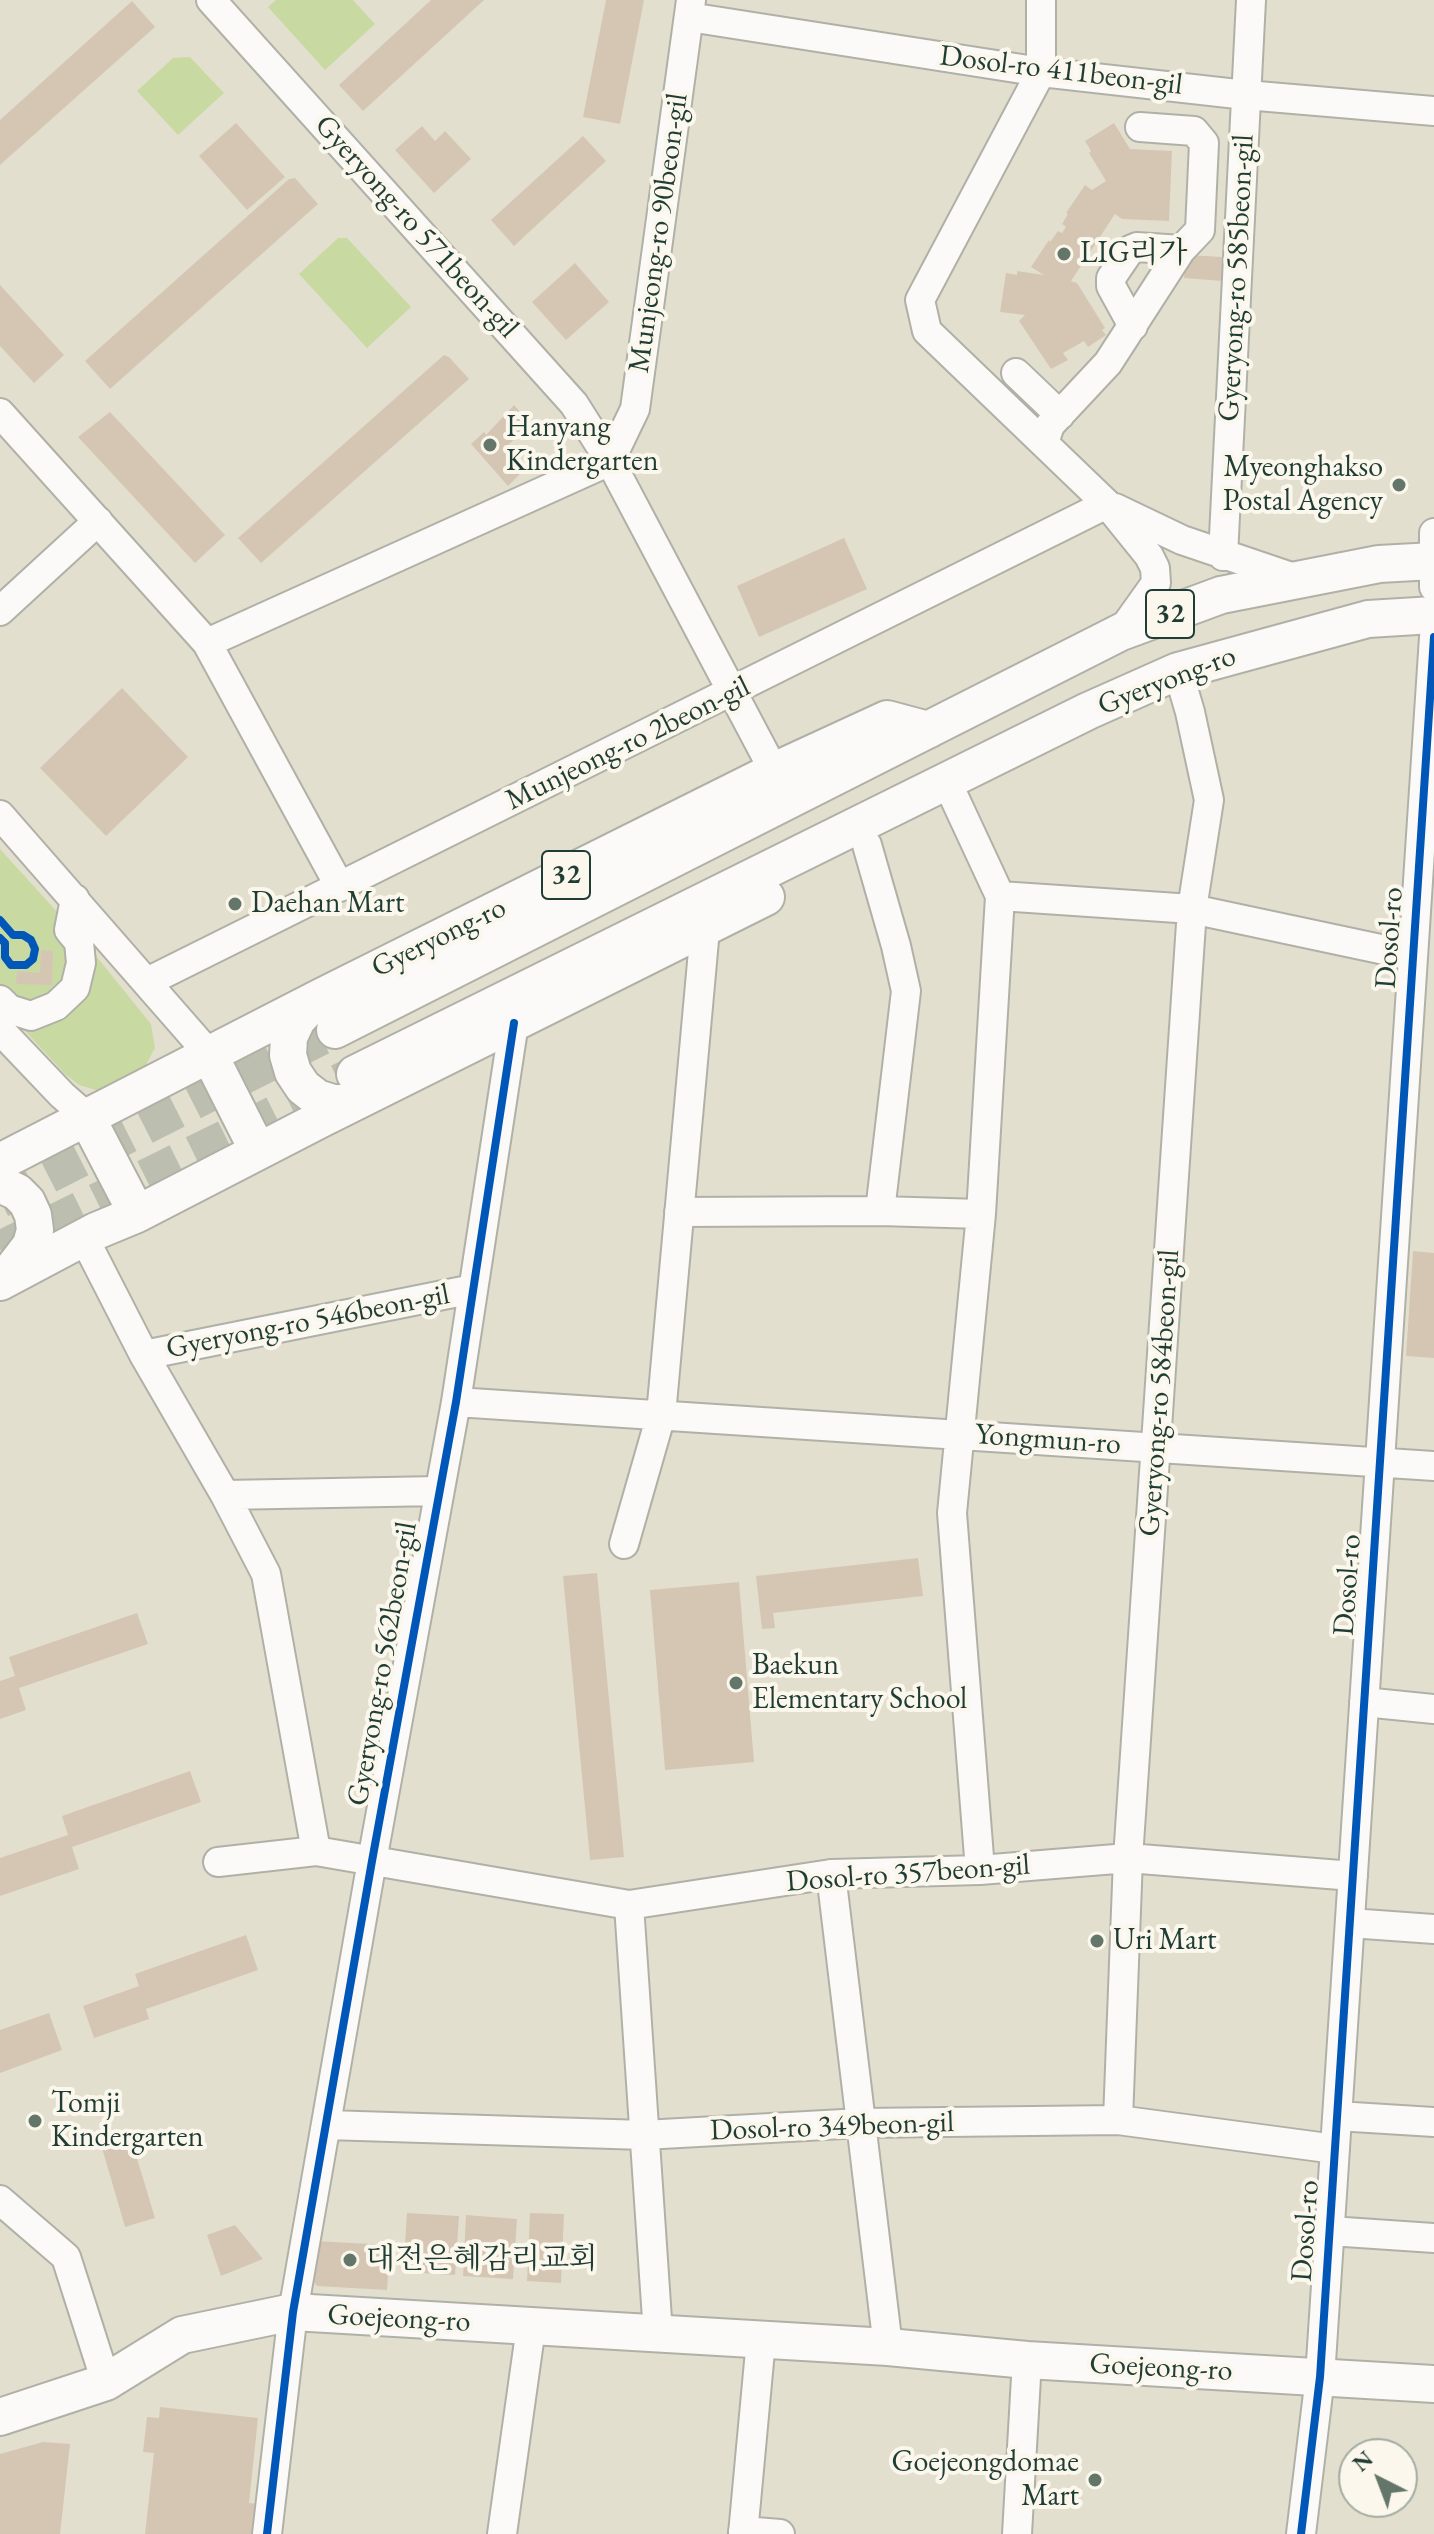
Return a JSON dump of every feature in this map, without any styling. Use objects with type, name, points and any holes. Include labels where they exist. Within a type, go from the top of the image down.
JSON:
[{"type":"main road","name":"Gyeryong-ro","points":[[335,1030],[1121,632],[1221,595],[1379,564],[1434,561]]},
{"type":"main road","name":"Gyeryong-ro","points":[[2,1281],[258,1151],[361,1085],[931,789],[1088,711],[1178,671],[1368,619],[1434,615]]},
{"type":"main road","name":"Gyeryong-ro","points":[[0,1162],[321,997],[774,771],[887,719],[928,730]]},
{"type":"main road","name":"Gyeryong-ro","points":[[361,1085],[514,1023],[867,845],[898,828],[931,789]]},
{"type":"main road","points":[[321,997],[297,1020],[289,1037],[288,1055],[293,1072],[303,1087],[317,1098],[333,1103],[351,1103],[361,1085]]},
{"type":"main road","points":[[209,1054],[258,1151]]},
{"type":"main road","points":[[86,1116],[137,1214]]},
{"type":"main road","points":[[0,1184],[17,1192],[27,1202],[35,1230],[31,1245],[2,1281]]},
{"type":"main road","name":"Goejeong-ro","points":[[0,2417],[106,2382],[182,2335],[293,2312],[888,2347],[1027,2360],[1434,2384]]},
{"type":"street","name":"Gyeryong-ro 571beon-gil","points":[[211,0],[574,404],[610,461],[774,771]]},
{"type":"street","points":[[1041,0],[1041,72],[920,300],[927,331],[1107,504],[1149,556],[1155,568],[1156,583],[1121,632]]},
{"type":"street","name":"Gyeryong-ro 585beon-gil","points":[[1223,556],[1251,0]]},
{"type":"street","name":"Munjeong-ro 90beon-gil","points":[[610,461],[635,409],[690,8]]},
{"type":"street","name":"Dosol-ro 411beon-gil","points":[[690,8],[1041,72],[1246,95],[1434,111]]},
{"type":"street","points":[[1044,443],[1050,425],[1108,363],[1181,250],[1200,230],[1204,143],[1194,131],[1140,127]]},
{"type":"street","points":[[1133,326],[1111,286],[1111,278],[1130,250],[1137,247],[1181,250]]},
{"type":"street","points":[[1016,373],[1060,415]]},
{"type":"street","points":[[0,413],[207,643],[340,887]]},
{"type":"street","points":[[207,643],[610,461]]},
{"type":"street","points":[[1107,504],[1182,540],[1297,579]]},
{"type":"street","name":"Munjeong-ro 2beon-gil","points":[[147,982],[1107,504]]},
{"type":"street","points":[[0,611],[98,521]]},
{"type":"street","name":"Dosol-ro","points":[[1301,2534],[1320,2377],[1380,1462],[1421,1031],[1413,956],[1427,862],[1434,637]]},
{"type":"street","name":"Gyeryong-ro 584beon-gil","points":[[1118,2120],[1128,1858],[1192,909],[1209,800],[1178,671]]},
{"type":"street","points":[[931,789],[1000,896],[981,1214],[952,1513],[980,1870]]},
{"type":"street","points":[[0,815],[209,1054]]},
{"type":"street","points":[[867,845],[906,991],[880,1211]]},
{"type":"street","name":"Dosol-ro","points":[[1000,896],[1192,909],[1413,956]]},
{"type":"street","points":[[0,1000],[9,1009],[31,1016],[56,1006],[75,988],[81,963],[79,942],[69,930],[75,899]]},
{"type":"street","points":[[624,1544],[661,1415],[705,929]]},
{"type":"street","name":"Gyeryong-ro 562beon-gil","points":[[267,2534],[293,2312],[456,1402],[514,1023]]},
{"type":"street","points":[[5,1045],[86,1116]]},
{"type":"street","points":[[679,1212],[981,1214]]},
{"type":"street","name":"Gyeryong-ro 546beon-gil","points":[[84,1238],[144,1355],[225,1495],[266,1574],[316,1851]]},
{"type":"street","name":"Gyeryong-ro 546beon-gil","points":[[144,1355],[473,1289]]},
{"type":"street","name":"Yongmun-ro","points":[[456,1402],[1434,1466]]},
{"type":"street","points":[[225,1495],[439,1491]]},
{"type":"street","points":[[1364,1702],[1434,1709]]},
{"type":"street","points":[[218,1862],[316,1851],[372,1861]]},
{"type":"street","name":"Dosol-ro 357beon-gil","points":[[372,1861],[629,1905],[831,1874],[980,1870],[1128,1858],[1353,1876]]},
{"type":"street","points":[[831,1874],[888,2347]]},
{"type":"street","points":[[629,1905],[658,2334]]},
{"type":"street","points":[[1350,1923],[1434,1929]]},
{"type":"street","points":[[1337,2116],[1434,2122]]},
{"type":"street","name":"Dosol-ro 349beon-gil","points":[[327,2125],[644,2135],[861,2123],[1118,2120],[1335,2149]]},
{"type":"street","points":[[0,2200],[66,2257],[106,2382]]},
{"type":"street","name":"Dosol-ro","points":[[1330,2231],[1434,2238]]},
{"type":"street","points":[[502,2534],[531,2327]]},
{"type":"street","points":[[761,2340],[743,2532],[780,2534]]},
{"type":"street","points":[[1017,2534],[1027,2360]]},
{"type":"green space","points":[[276,0],[353,0],[375,24],[325,70],[268,7]]},
{"type":"green space","points":[[190,57],[224,93],[178,135],[137,91],[173,58]]},
{"type":"green space","points":[[338,238],[347,238],[411,307],[367,348],[299,274]]},
{"type":"green space","points":[[0,849],[88,946],[151,1024],[155,1048],[142,1072],[113,1090],[96,1090],[79,1085],[0,1004]]},
{"type":"building","points":[[431,0],[484,0],[363,111],[339,85]]},
{"type":"building","points":[[606,0],[644,0],[620,124],[583,117]]},
{"type":"building","points":[[132,1],[155,27],[0,165],[0,120]]},
{"type":"building","points":[[236,123],[285,177],[247,210],[199,156]]},
{"type":"building","name":"LIG리가","points":[[1114,123],[1130,149],[1172,151],[1169,221],[1122,219],[1115,214],[1071,281],[1077,283],[1105,328],[1102,330],[1106,335],[1088,347],[1084,341],[1063,353],[1068,360],[1051,369],[1019,321],[1025,315],[1000,312],[1006,273],[1017,275],[1017,271],[1044,275],[1031,267],[1049,240],[1066,227],[1062,224],[1066,213],[1085,185],[1092,190],[1106,181],[1085,141]]},
{"type":"building","points":[[422,126],[435,141],[445,131],[471,159],[434,193],[395,150]]},
{"type":"building","points":[[583,136],[606,161],[514,246],[491,220]]},
{"type":"building","points":[[295,178],[318,204],[110,389],[85,361],[289,179]]},
{"type":"building","points":[[1186,255],[1223,257],[1222,281],[1184,278]]},
{"type":"building","points":[[575,263],[609,302],[566,340],[532,302]]},
{"type":"building","points":[[0,285],[64,355],[34,383],[0,346]]},
{"type":"building","points":[[444,355],[469,379],[261,563],[238,538]]},
{"type":"building","name":"Hanyang Kindergarten","points":[[514,405],[531,424],[506,447],[526,468],[508,486],[471,444],[484,432],[486,435]]},
{"type":"building","points":[[110,412],[225,535],[195,563],[78,437]]},
{"type":"building","points":[[844,538],[867,589],[759,637],[737,586]]},
{"type":"building","points":[[122,688],[188,757],[106,836],[40,768]]},
{"type":"building","points":[[41,950],[53,951],[52,985],[16,984],[17,971],[40,973]]},
{"type":"building","points":[[1413,1251],[1434,1253],[1434,1358],[1406,1356]]},
{"type":"building","points":[[918,1558],[923,1596],[773,1613],[775,1628],[762,1629],[756,1576]]},
{"type":"building","points":[[597,1573],[624,1857],[590,1860],[563,1576]]},
{"type":"building","points":[[739,1582],[754,1762],[665,1770],[650,1590]]},
{"type":"building","points":[[137,1613],[148,1644],[19,1688],[26,1710],[0,1719],[0,1681],[15,1676],[9,1657]]},
{"type":"building","points":[[190,1771],[201,1802],[72,1847],[79,1869],[0,1896],[0,1858],[68,1835],[62,1816]]},
{"type":"building","points":[[246,1935],[258,1970],[146,2009],[149,2019],[94,2038],[83,2006],[139,1986],[135,1974]]},
{"type":"building","points":[[49,2013],[62,2050],[0,2073],[0,2030]]},
{"type":"building","points":[[129,2132],[155,2218],[125,2227],[100,2141]]},
{"type":"building","points":[[407,2213],[459,2216],[455,2275],[403,2272]]},
{"type":"building","points":[[530,2213],[564,2214],[561,2283],[527,2281]]},
{"type":"building","points":[[466,2215],[517,2219],[513,2279],[463,2276]]},
{"type":"building","points":[[235,2225],[263,2259],[221,2276],[207,2235]]},
{"type":"building","name":"대전은혜감리교회","points":[[314,2241],[390,2245],[387,2290],[317,2286],[309,2276]]},
{"type":"building","points":[[160,2407],[258,2418],[249,2503],[267,2505],[264,2534],[145,2534],[154,2453],[143,2452],[147,2417],[159,2418]]},
{"type":"building","points":[[43,2442],[70,2444],[60,2534],[0,2534],[0,2454]]},
{"type":"tunnel","points":[[0,1200],[335,1030]]},
{"type":"tunnel","points":[[0,1249],[355,1074]]},
{"type":"cycle path","points":[[1301,2534],[1320,2377],[1434,637]]},
{"type":"cycle path","points":[[0,920],[13,935],[23,935],[31,940],[35,949],[33,959],[26,965],[11,965],[5,957],[5,943],[0,938]]},
{"type":"cycle path","points":[[267,2534],[293,2312],[456,1402],[514,1023]]},
{"type":"place","name":"LIG리가","points":[[1064,254]]},
{"type":"place","name":"Hanyang Kindergarten","points":[[490,445]]},
{"type":"place","name":"Myeonghakso Postal Agency","points":[[1399,485]]},
{"type":"place","name":"Daehan Mart","points":[[235,904]]},
{"type":"place","name":"Baekun Elementary School","points":[[736,1683]]},
{"type":"place","name":"Uri Mart","points":[[1097,1941]]},
{"type":"place","name":"Tomji Kindergarten","points":[[35,2121]]},
{"type":"place","name":"대전은혜감리교회","points":[[350,2260]]},
{"type":"place","name":"Goejeongdomae Mart","points":[[1095,2480]]}]
